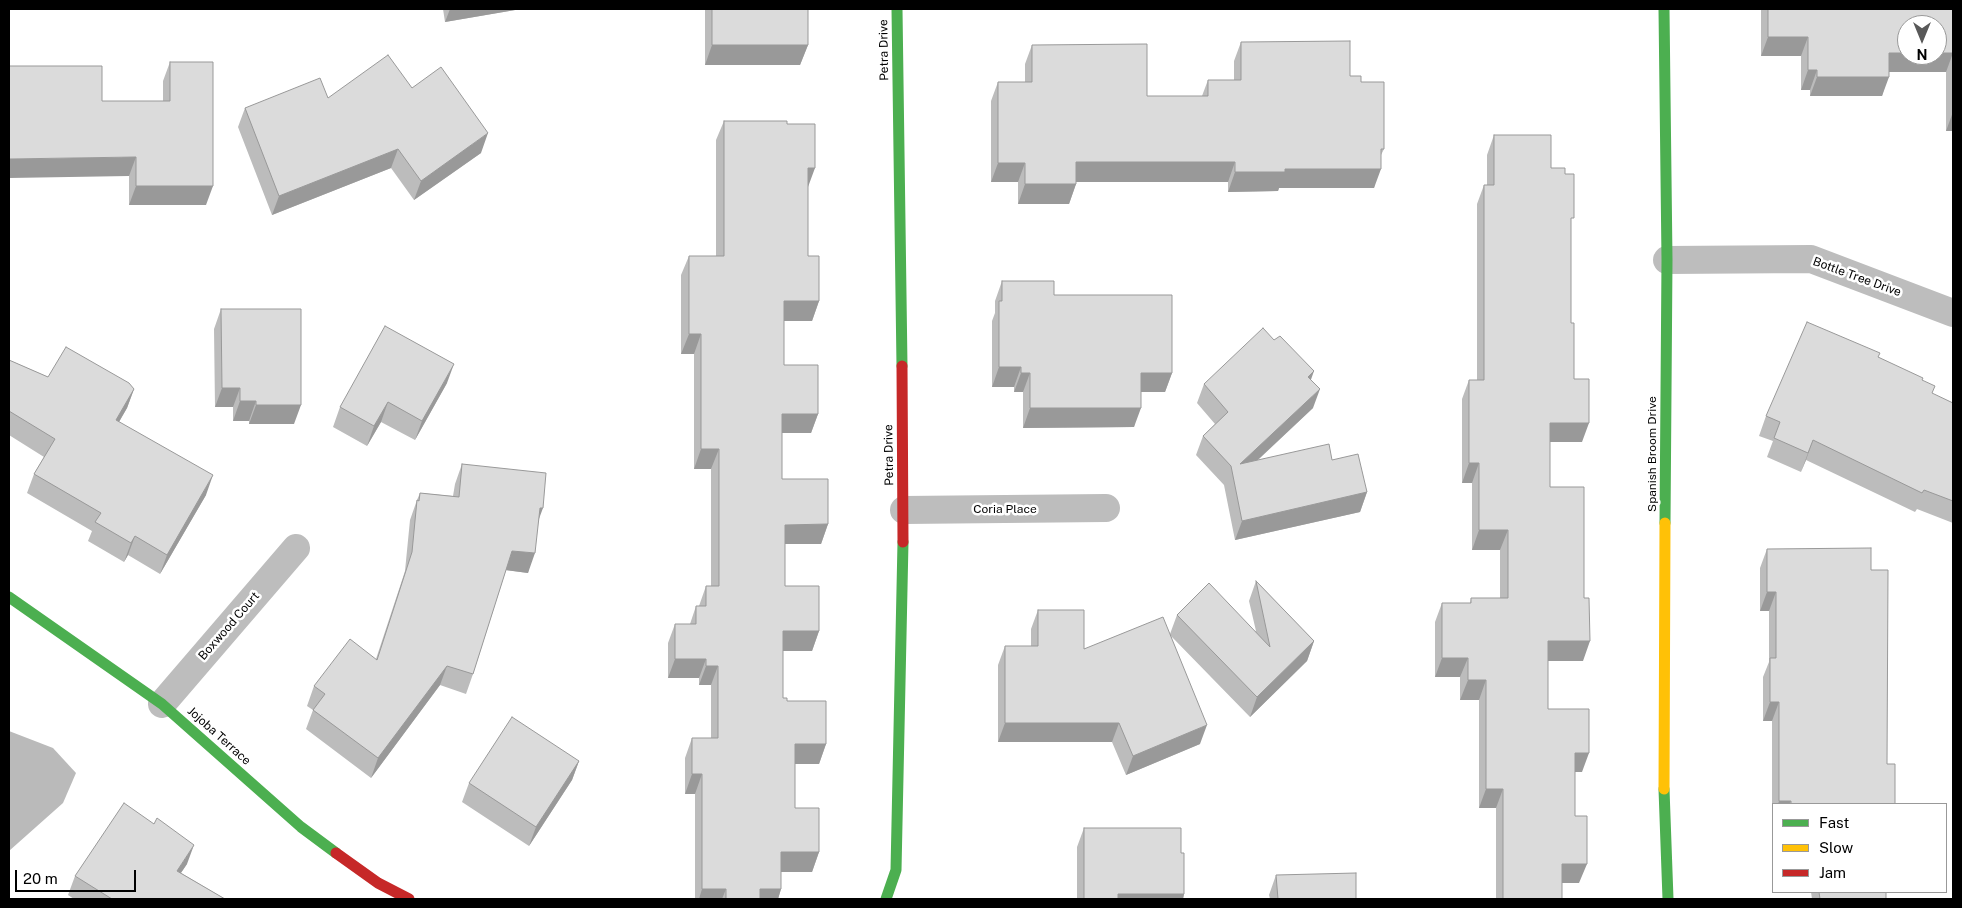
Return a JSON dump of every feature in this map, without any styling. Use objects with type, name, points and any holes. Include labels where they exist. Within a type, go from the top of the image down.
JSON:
[{"type":"street","name":"Petra Drive","points":[[886,899],[896,870],[904,510],[897,9]]},
{"type":"street","name":"Spanish Broom Drive","points":[[1664,9],[1667,260],[1664,775],[1668,899]]},
{"type":"street","name":"Bottle Tree Drive","points":[[1667,260],[1811,259],[1953,313]]},
{"type":"street","name":"Coria Place","points":[[904,510],[1106,508]]},
{"type":"street","name":"Boxwood Court","points":[[162,704],[296,548]]},
{"type":"street","name":"Jojoba Terrace","points":[[9,597],[162,704],[300,827],[378,882],[409,899]]},
{"type":"shaded area","points":[[9,731],[53,748],[76,773],[63,803],[9,851]]},
{"type":"building","points":[[712,9],[808,9],[808,45],[712,45]]},
{"type":"building","points":[[1768,9],[1953,9],[1953,53],[1947,53],[1947,15],[1897,15],[1897,53],[1889,53],[1889,77],[1817,77],[1817,70],[1808,70],[1808,37],[1768,37]]},
{"type":"building","points":[[1350,41],[1350,76],[1361,76],[1361,82],[1384,82],[1384,149],[1381,149],[1381,169],[1285,169],[1285,172],[1235,172],[1235,162],[1076,162],[1076,184],[1025,184],[1025,163],[998,163],[998,82],[1032,82],[1032,45],[1147,44],[1147,96],[1208,96],[1208,80],[1241,80],[1241,42]]},
{"type":"building","points":[[388,55],[412,88],[441,67],[488,133],[421,181],[398,149],[279,196],[245,108],[320,78],[328,98]]},
{"type":"building","points":[[170,62],[213,62],[213,186],[136,186],[136,157],[9,159],[9,66],[102,66],[102,101],[170,101]]},
{"type":"building","points":[[724,121],[787,121],[787,124],[815,124],[815,168],[808,168],[808,256],[819,256],[819,301],[784,301],[784,365],[818,365],[818,414],[782,414],[782,479],[828,479],[828,524],[785,525],[785,586],[819,586],[819,631],[783,631],[783,698],[787,698],[787,701],[826,701],[826,744],[795,744],[795,808],[819,808],[819,852],[781,852],[781,889],[760,889],[760,899],[726,899],[726,889],[702,889],[702,774],[692,774],[692,738],[718,738],[718,666],[706,666],[706,659],[675,659],[675,624],[696,624],[696,606],[706,606],[706,586],[719,586],[719,449],[701,449],[701,334],[689,334],[689,256],[724,256]]},
{"type":"building","points":[[1494,135],[1551,135],[1551,168],[1565,168],[1565,174],[1574,174],[1574,218],[1571,218],[1571,323],[1574,323],[1574,379],[1589,379],[1589,423],[1550,423],[1550,487],[1584,487],[1584,598],[1589,598],[1590,641],[1548,641],[1548,709],[1589,709],[1589,753],[1575,753],[1575,816],[1587,816],[1587,864],[1562,864],[1562,899],[1503,899],[1503,789],[1486,789],[1486,680],[1468,680],[1468,658],[1442,658],[1442,603],[1471,603],[1471,598],[1508,598],[1508,530],[1479,530],[1479,463],[1469,463],[1469,380],[1484,380],[1484,185],[1494,185]]},
{"type":"building","points":[[1002,281],[1054,281],[1054,295],[1172,295],[1172,373],[1141,373],[1141,408],[1030,408],[1030,373],[1021,373],[1021,367],[999,367],[999,301],[1002,301]]},
{"type":"building","points":[[221,309],[301,309],[301,405],[256,405],[256,401],[240,401],[240,388],[222,388]]},
{"type":"building","points":[[1807,322],[1880,353],[1878,357],[1923,378],[1922,380],[1935,386],[1932,393],[1953,403],[1953,501],[1924,490],[1922,493],[1813,440],[1808,453],[1774,438],[1780,422],[1766,416]]},
{"type":"building","points":[[385,326],[454,364],[422,421],[388,402],[374,426],[340,407]]},
{"type":"building","points":[[1263,328],[1274,340],[1280,336],[1314,371],[1308,377],[1320,389],[1240,464],[1329,444],[1332,460],[1358,454],[1367,492],[1242,521],[1231,466],[1203,436],[1228,412],[1204,384]]},
{"type":"building","points":[[66,347],[129,383],[134,389],[116,420],[213,475],[167,555],[135,536],[131,543],[95,522],[101,513],[34,474],[55,439],[9,411],[9,360],[48,377]]},
{"type":"building","points":[[462,464],[546,473],[543,508],[540,508],[535,553],[512,551],[473,674],[447,666],[378,758],[313,710],[325,694],[314,686],[350,639],[377,660],[412,552],[417,500],[419,501],[420,493],[459,497]]},
{"type":"building","points":[[1871,548],[1871,570],[1888,570],[1887,764],[1895,764],[1895,803],[1791,803],[1791,801],[1779,801],[1779,702],[1770,702],[1770,658],[1776,658],[1776,592],[1767,592],[1767,549]]},
{"type":"building","points":[[1256,581],[1314,641],[1257,697],[1177,615],[1209,583],[1270,647]]},
{"type":"building","points":[[1038,610],[1084,610],[1084,649],[1163,617],[1207,725],[1133,756],[1119,723],[1005,723],[1005,646],[1038,646]]},
{"type":"building","points":[[512,717],[579,761],[536,827],[469,783]]},
{"type":"building","points":[[124,803],[154,824],[157,818],[194,845],[177,871],[225,899],[112,899],[75,876]]},
{"type":"building","points":[[1084,828],[1181,828],[1181,853],[1184,853],[1184,894],[1118,894],[1118,899],[1084,899]]},
{"type":"building","points":[[1356,873],[1356,899],[1278,899],[1276,875]]},
{"type":"building","points":[[1819,893],[1886,893],[1886,899],[1820,899]]},
{"type":"traffic: fast","points":[[897,9],[902,366]]},
{"type":"traffic: fast","points":[[1664,9],[1667,260],[1665,523]]},
{"type":"traffic: fast","points":[[886,899],[896,870],[903,542]]},
{"type":"traffic: fast","points":[[9,597],[162,704],[301,827],[336,853]]},
{"type":"traffic: fast","points":[[1664,789],[1668,899]]},
{"type":"traffic: slow","points":[[1664,789],[1665,523]]},
{"type":"traffic: jam","points":[[902,366],[903,542]]},
{"type":"traffic: jam","points":[[336,853],[378,883],[409,899]]}]
